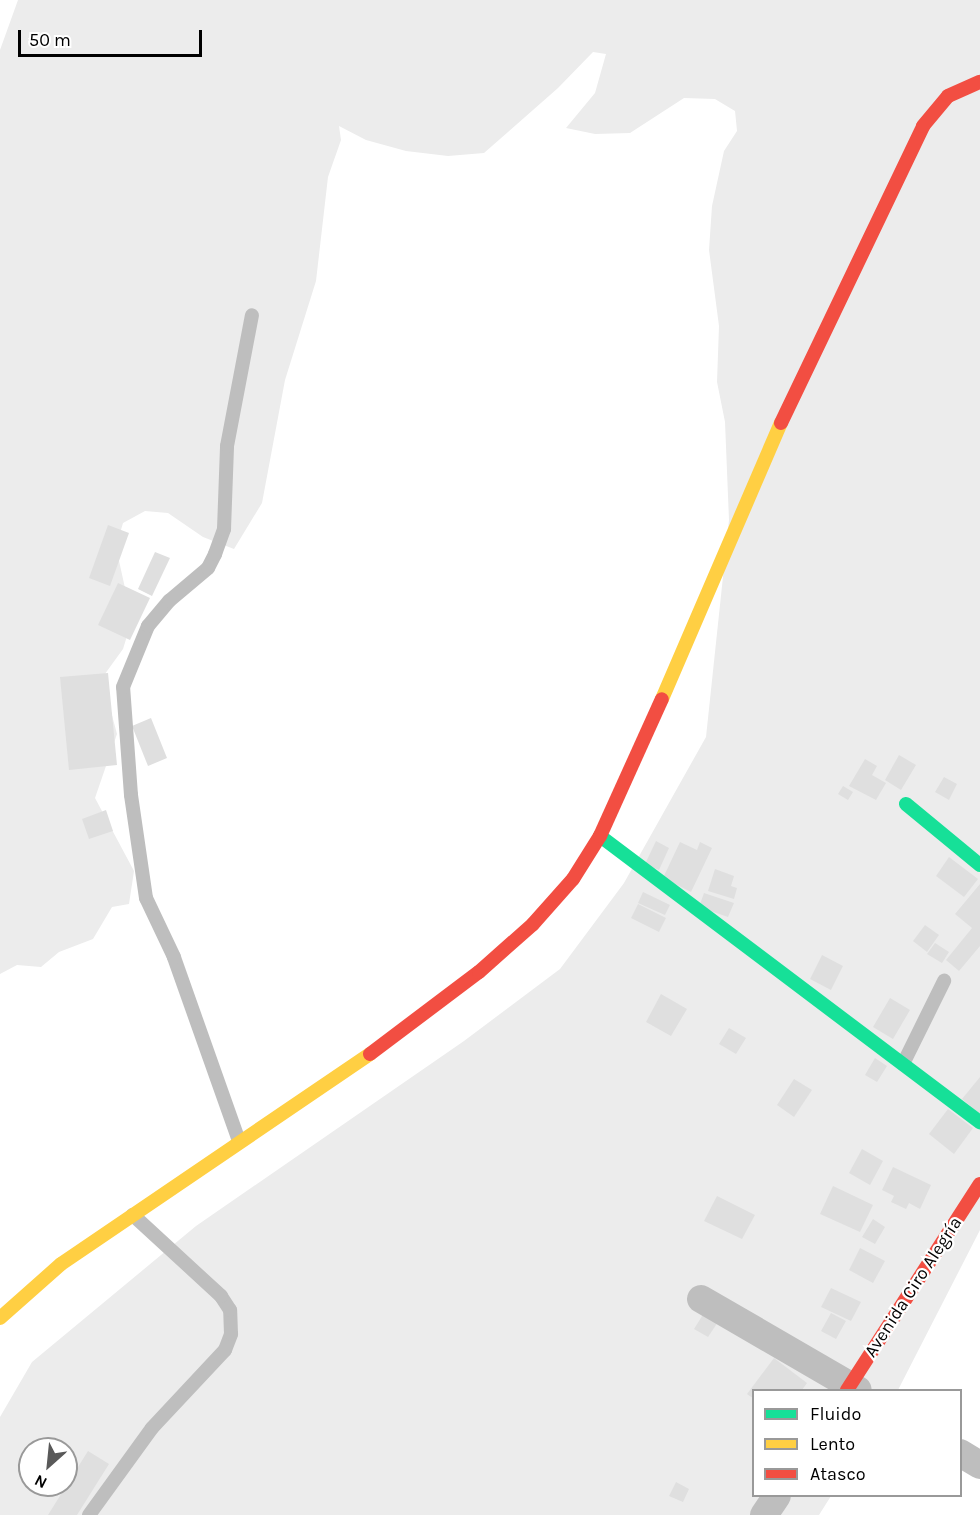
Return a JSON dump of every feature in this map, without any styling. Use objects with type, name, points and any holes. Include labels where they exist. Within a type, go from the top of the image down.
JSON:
[{"type":"street","points":[[0,1318],[60,1264],[239,1141],[329,1084],[479,972],[533,924],[573,879],[600,836],[779,428],[923,126],[948,96],[980,82]]},
{"type":"street","points":[[906,804],[980,866]]},
{"type":"street","points":[[600,836],[980,1122]]},
{"type":"street","name":"Avenida Ciro Alegría","points":[[852,1389],[980,1184]]},
{"type":"street","points":[[701,1299],[852,1389]]},
{"type":"street","points":[[962,1454],[980,1465]]},
{"type":"street","points":[[764,1515],[776,1497]]},
{"type":"lane","points":[[239,1141],[174,957],[146,898],[131,795],[123,687],[148,626],[168,601],[208,568],[224,529],[226,446],[252,315]]},
{"type":"lane","points":[[903,1064],[944,981]]},
{"type":"lane","points":[[89,1515],[152,1428],[225,1350],[231,1334],[230,1310],[221,1296],[133,1215]]},
{"type":"shaded area","points":[[18,0],[980,0],[980,1230],[899,1389],[752,1389],[752,1497],[830,1497],[819,1515],[0,1515],[0,1417],[32,1362],[196,1226],[464,1041],[560,969],[624,883],[706,737],[729,520],[725,422],[717,382],[719,326],[709,250],[712,206],[724,151],[737,131],[735,111],[715,99],[684,98],[630,133],[595,134],[566,128],[595,93],[606,54],[593,52],[558,88],[484,153],[448,156],[406,151],[366,140],[339,126],[341,140],[328,177],[316,281],[285,380],[262,503],[234,549],[203,537],[168,513],[145,511],[123,523],[116,547],[132,620],[123,649],[102,678],[117,734],[95,798],[134,871],[129,904],[112,907],[93,939],[59,952],[41,967],[17,965],[0,974],[0,50]]},
{"type":"building","points":[[108,525],[129,533],[110,586],[89,578]]},
{"type":"building","points":[[155,552],[170,558],[152,596],[138,589]]},
{"type":"building","points":[[118,583],[150,598],[130,640],[98,625]]},
{"type":"building","points":[[108,673],[117,765],[69,770],[60,677]]},
{"type":"building","points":[[151,718],[167,758],[148,766],[132,726]]},
{"type":"building","points":[[899,755],[916,765],[901,790],[885,780]]},
{"type":"building","points":[[865,759],[877,766],[872,775],[886,783],[876,800],[849,786]]},
{"type":"building","points":[[944,777],[957,784],[949,800],[935,792]]},
{"type":"building","points":[[843,786],[853,792],[848,800],[838,794]]},
{"type":"building","points":[[106,810],[113,831],[89,839],[82,819]]},
{"type":"building","points":[[656,841],[669,848],[659,870],[645,864]]},
{"type":"building","points":[[680,842],[697,850],[700,842],[712,848],[691,892],[663,878]]},
{"type":"building","points":[[949,857],[978,879],[964,897],[936,876]]},
{"type":"building","points":[[715,869],[734,876],[731,886],[737,888],[734,899],[708,891]]},
{"type":"building","points":[[980,884],[980,946],[959,971],[946,960],[972,928],[955,914]]},
{"type":"building","points":[[643,892],[670,905],[665,915],[638,903]]},
{"type":"building","points":[[704,893],[734,903],[728,917],[699,907]]},
{"type":"building","points":[[638,904],[666,918],[659,932],[631,918]]},
{"type":"building","points":[[925,925],[939,935],[927,952],[913,941]]},
{"type":"building","points":[[935,943],[949,952],[942,963],[927,954]]},
{"type":"building","points":[[822,955],[843,966],[831,990],[810,979]]},
{"type":"building","points":[[661,994],[687,1009],[671,1036],[646,1022]]},
{"type":"building","points":[[890,998],[910,1010],[893,1039],[873,1027]]},
{"type":"building","points":[[729,1028],[746,1038],[736,1054],[719,1044]]},
{"type":"building","points":[[875,1058],[887,1066],[877,1082],[865,1075]]},
{"type":"building","points":[[980,1077],[980,1114],[962,1099]]},
{"type":"building","points":[[794,1079],[812,1090],[794,1117],[777,1105]]},
{"type":"building","points":[[948,1109],[973,1128],[954,1154],[929,1134]]},
{"type":"building","points":[[862,1149],[883,1161],[870,1185],[849,1173]]},
{"type":"building","points":[[893,1167],[931,1185],[920,1209],[909,1203],[906,1209],[891,1202],[894,1196],[882,1190]]},
{"type":"building","points":[[833,1186],[873,1205],[860,1232],[820,1214]]},
{"type":"building","points":[[717,1196],[755,1215],[742,1239],[704,1221]]},
{"type":"building","points":[[873,1219],[885,1227],[875,1244],[862,1237]]},
{"type":"building","points":[[860,1248],[885,1261],[873,1283],[849,1270]]},
{"type":"building","points":[[831,1288],[861,1302],[851,1321],[821,1307]]},
{"type":"building","points":[[704,1313],[718,1322],[708,1337],[694,1329]]},
{"type":"building","points":[[831,1313],[846,1321],[836,1339],[821,1331]]},
{"type":"building","points":[[774,1358],[807,1383],[803,1389],[752,1389],[752,1398],[747,1394]]},
{"type":"building","points":[[88,1451],[109,1464],[77,1515],[48,1515],[59,1497],[78,1497],[78,1467]]},
{"type":"building","points":[[676,1482],[689,1489],[683,1502],[669,1496]]},
{"type":"traffic: fast","points":[[906,804],[980,865]]},
{"type":"traffic: fast","points":[[600,836],[980,1122]]},
{"type":"traffic: slow","points":[[662,699],[781,423]]},
{"type":"traffic: slow","points":[[0,1318],[61,1264],[370,1054]]},
{"type":"traffic: jam","points":[[781,423],[923,126],[948,96],[980,82]]},
{"type":"traffic: jam","points":[[370,1054],[479,972],[533,924],[573,879],[600,836],[662,699]]},
{"type":"traffic: jam","points":[[848,1389],[980,1184]]}]
